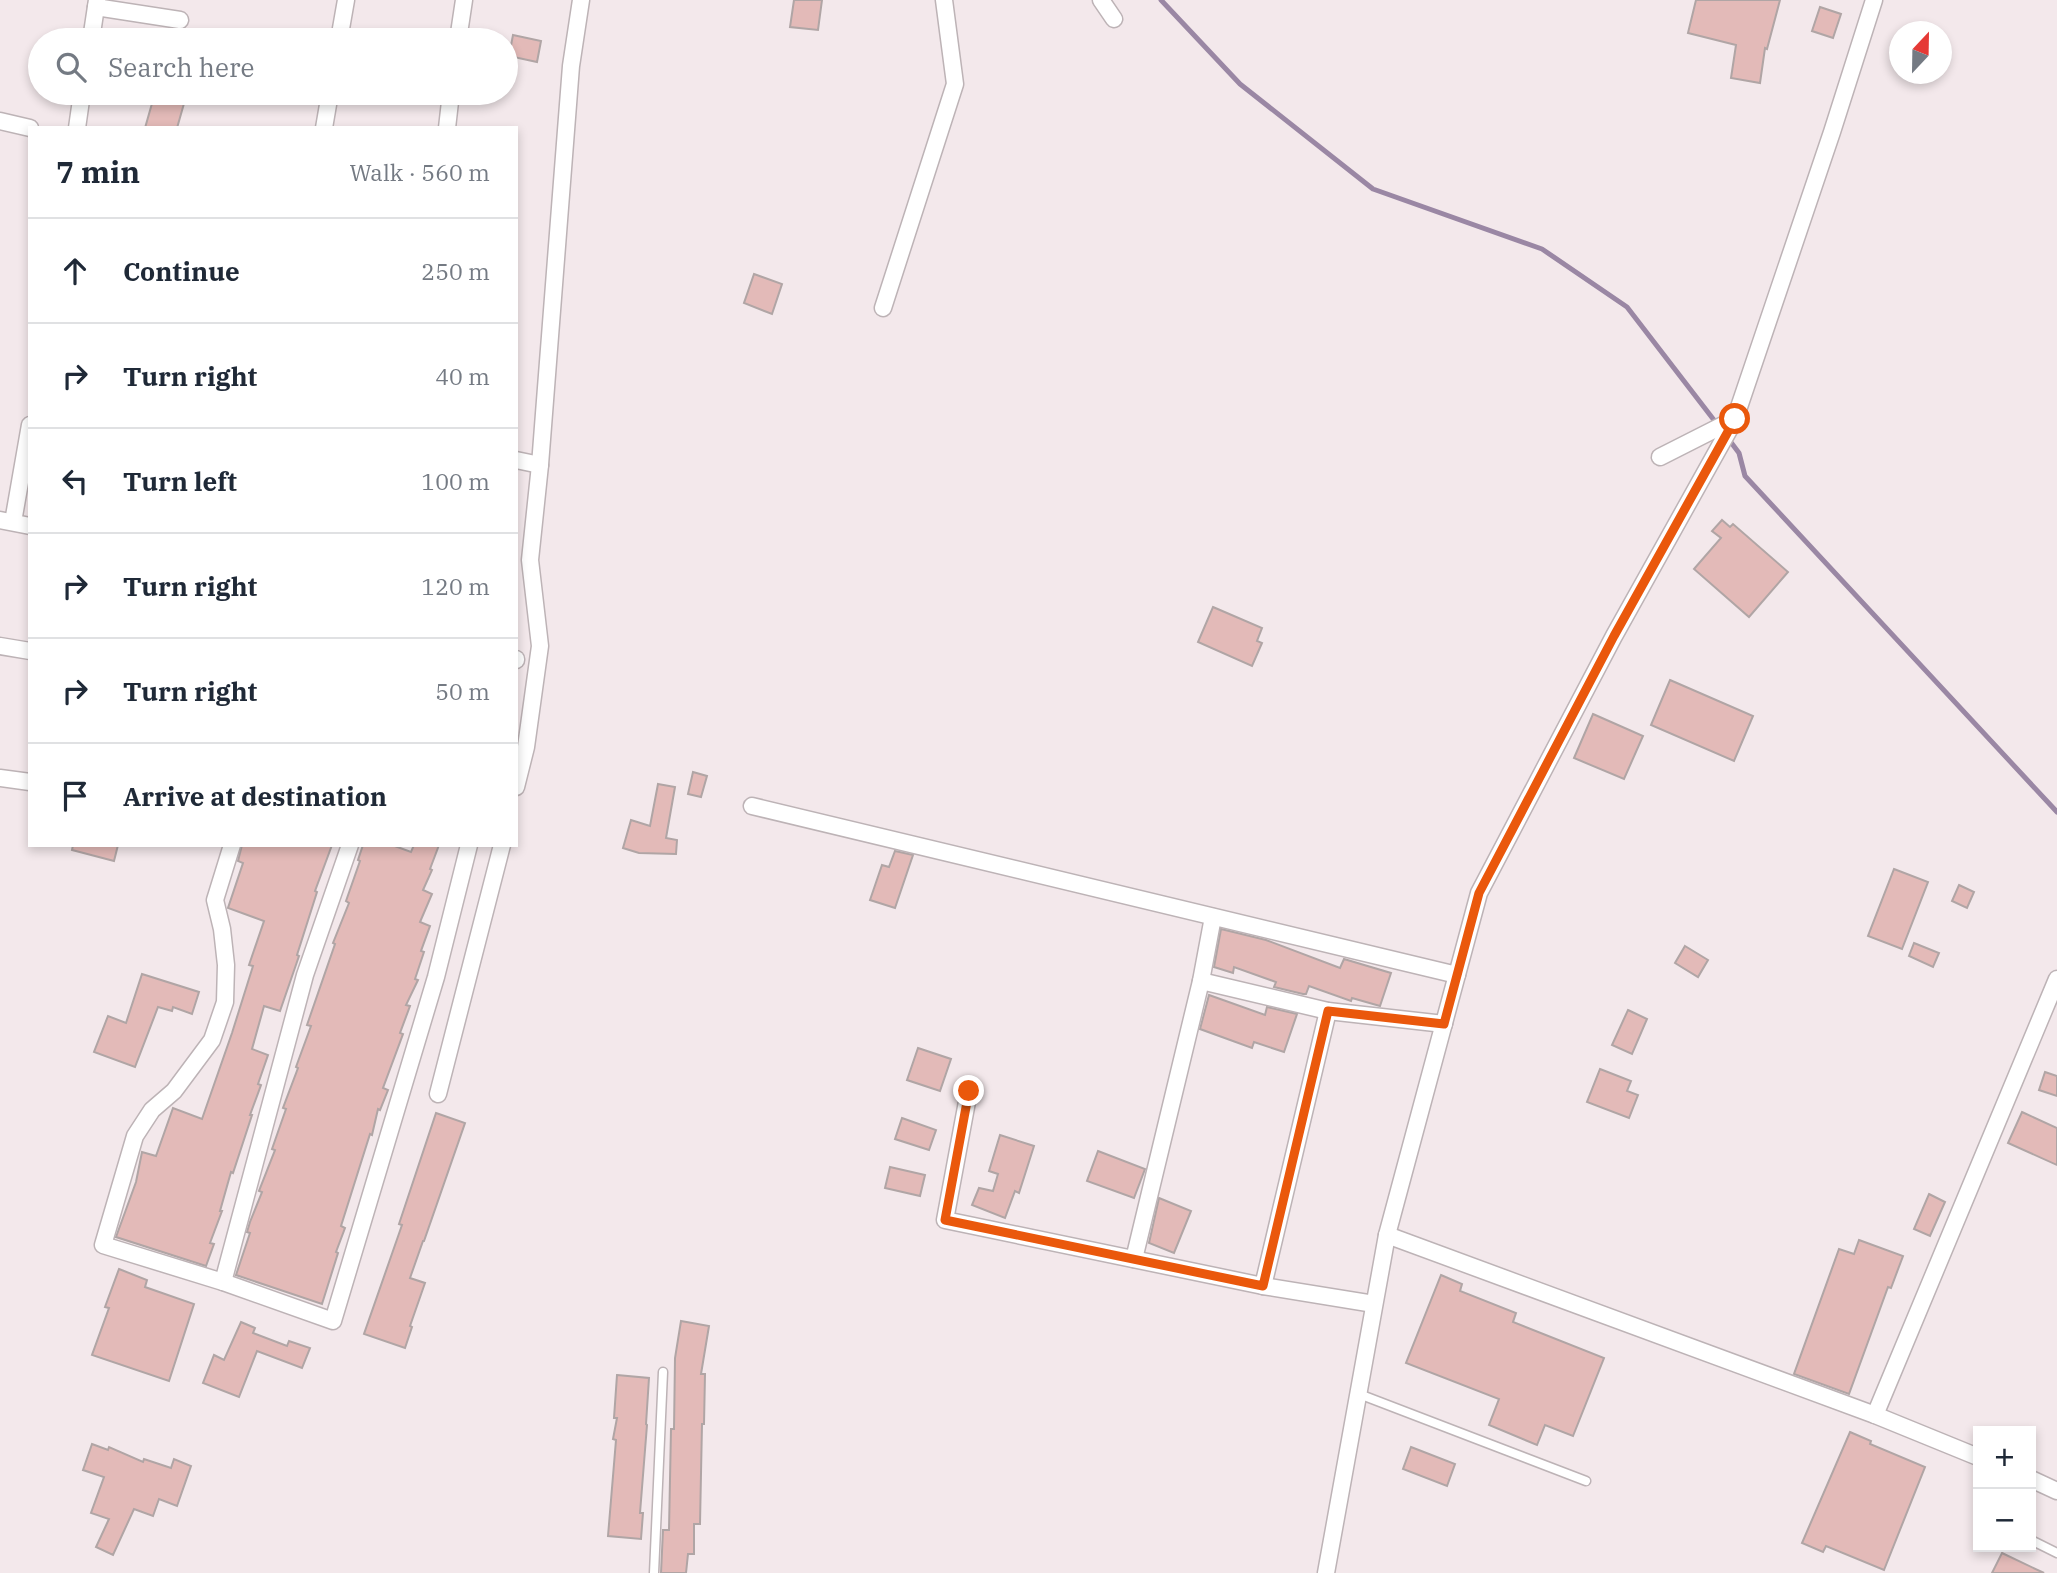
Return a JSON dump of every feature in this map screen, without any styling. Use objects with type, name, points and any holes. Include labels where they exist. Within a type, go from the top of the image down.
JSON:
[{"type":"street","points":[[341,28],[346,0]]},
{"type":"street","points":[[460,28],[464,0]]},
{"type":"street","points":[[518,779],[526,747],[540,646],[530,561],[540,464],[570,66],[581,0]]},
{"type":"street","points":[[883,308],[955,84],[944,0]]},
{"type":"street","points":[[1101,0],[1114,19]]},
{"type":"street","points":[[1326,1573],[1387,1235],[1479,893],[1614,636],[1734,420],[1874,0]]},
{"type":"street","points":[[93,28],[96,3],[180,20]]},
{"type":"street","points":[[77,126],[80,105]]},
{"type":"street","points":[[324,126],[328,105]]},
{"type":"street","points":[[447,126],[450,105]]},
{"type":"street","points":[[0,121],[28,128]]},
{"type":"street","points":[[1660,457],[1734,420]]},
{"type":"street","points":[[28,433],[6,521],[28,526]]},
{"type":"street","points":[[518,460],[540,464]]},
{"type":"street","points":[[0,646],[28,651]]},
{"type":"street","points":[[0,778],[28,782]]},
{"type":"street","points":[[752,806],[1457,975]]},
{"type":"street","points":[[231,847],[215,900],[226,965],[225,1002],[212,1040],[174,1091],[152,1110],[135,1136],[103,1245],[223,1282],[333,1321],[436,977],[468,847]]},
{"type":"street","points":[[223,1282],[305,975],[349,847]]},
{"type":"street","points":[[438,1094],[501,847]]},
{"type":"street","points":[[1134,1259],[1201,981],[1213,917]]},
{"type":"street","points":[[1875,1415],[2057,979]]},
{"type":"street","points":[[1201,981],[1328,1011],[1444,1024]]},
{"type":"street","points":[[1263,1286],[1328,1011]]},
{"type":"street","points":[[969,1091],[945,1220],[1263,1286],[1374,1304]]},
{"type":"street","points":[[1387,1235],[1875,1415],[1973,1456]]},
{"type":"street","points":[[2036,1481],[2057,1490]]},
{"type":"lane","points":[[654,1573],[663,1372]]},
{"type":"lane","points":[[1359,1394],[1586,1481]]},
{"type":"lane","points":[[2036,1543],[2057,1553]]},
{"type":"building","points":[[794,0],[822,0],[818,30],[790,27]]},
{"type":"building","points":[[1696,0],[1780,0],[1767,49],[1765,48],[1760,83],[1731,78],[1736,45],[1688,33]]},
{"type":"building","points":[[1820,7],[1841,14],[1833,38],[1812,31]]},
{"type":"building","points":[[518,36],[541,41],[537,62],[518,58]]},
{"type":"building","points":[[152,105],[184,105],[178,126],[146,126]]},
{"type":"building","points":[[754,274],[782,284],[772,314],[744,303]]},
{"type":"building","points":[[1722,520],[1730,527],[1733,524],[1788,572],[1749,617],[1694,569],[1721,538],[1712,531]]},
{"type":"building","points":[[1213,607],[1262,628],[1257,641],[1262,643],[1252,666],[1198,642]]},
{"type":"building","points":[[1670,680],[1753,716],[1734,761],[1651,725]]},
{"type":"building","points":[[1593,714],[1643,736],[1624,779],[1574,758]]},
{"type":"building","points":[[693,772],[707,776],[701,797],[688,794]]},
{"type":"building","points":[[658,784],[675,787],[666,838],[677,840],[676,854],[639,853],[623,848],[631,820],[650,826]]},
{"type":"building","points":[[73,847],[118,847],[114,861],[72,850]]},
{"type":"building","points":[[242,847],[331,847],[315,891],[317,892],[297,955],[299,956],[280,1011],[264,1006],[252,1049],[268,1055],[258,1084],[261,1085],[252,1115],[233,1173],[231,1172],[222,1211],[210,1243],[214,1244],[206,1266],[116,1237],[136,1182],[142,1152],[156,1156],[173,1108],[202,1119],[232,1033],[253,966],[249,965],[264,921],[228,908],[243,863],[238,861]]},
{"type":"building","points":[[362,847],[397,847],[411,852],[413,847],[438,847],[423,890],[432,894],[420,922],[430,926],[421,951],[424,952],[415,979],[418,980],[406,1005],[410,1006],[400,1033],[403,1034],[383,1088],[388,1090],[380,1110],[378,1109],[372,1135],[370,1134],[341,1226],[345,1228],[322,1304],[236,1275],[250,1233],[247,1232],[250,1222],[262,1192],[259,1191],[275,1150],[272,1149],[286,1109],[283,1108],[311,1026],[307,1025],[335,944],[333,943],[349,903],[346,901],[360,861],[358,860]]},
{"type":"building","points":[[895,851],[913,855],[895,908],[870,900],[882,865],[889,867]]},
{"type":"building","points":[[1894,869],[1928,882],[1902,949],[1868,936]]},
{"type":"building","points":[[1959,885],[1974,892],[1967,908],[1952,901]]},
{"type":"building","points":[[1221,929],[1266,940],[1340,968],[1344,959],[1391,973],[1380,1006],[1352,998],[1351,1001],[1309,986],[1306,994],[1303,994],[1274,987],[1276,982],[1234,967],[1233,973],[1214,967]]},
{"type":"building","points":[[1914,943],[1939,953],[1933,967],[1909,956]]},
{"type":"building","points":[[1685,946],[1708,960],[1698,977],[1675,963]]},
{"type":"building","points":[[142,974],[199,992],[192,1014],[173,1007],[172,1011],[158,1007],[135,1067],[94,1052],[108,1016],[126,1023]]},
{"type":"building","points":[[1209,995],[1265,1015],[1267,1007],[1297,1014],[1284,1052],[1254,1042],[1252,1048],[1200,1029]]},
{"type":"building","points":[[1628,1010],[1647,1019],[1632,1054],[1612,1045]]},
{"type":"building","points":[[918,1048],[951,1059],[940,1091],[907,1080]]},
{"type":"building","points":[[1600,1069],[1631,1081],[1627,1091],[1638,1095],[1629,1118],[1587,1102]]},
{"type":"building","points":[[2045,1072],[2057,1076],[2057,1096],[2039,1090]]},
{"type":"building","points":[[2022,1112],[2057,1128],[2057,1165],[2008,1143]]},
{"type":"building","points":[[436,1113],[465,1123],[410,1278],[425,1283],[405,1348],[364,1334],[402,1225],[399,1224]]},
{"type":"building","points":[[902,1118],[936,1130],[929,1150],[895,1139]]},
{"type":"building","points":[[1000,1135],[1034,1146],[1019,1193],[1015,1191],[1005,1218],[972,1205],[979,1188],[993,1191],[998,1174],[989,1171]]},
{"type":"building","points":[[1098,1151],[1145,1169],[1134,1198],[1087,1181]]},
{"type":"building","points":[[890,1167],[925,1175],[920,1196],[885,1188]]},
{"type":"building","points":[[1929,1194],[1945,1202],[1930,1236],[1914,1229]]},
{"type":"building","points":[[1159,1198],[1191,1211],[1174,1253],[1149,1243]]},
{"type":"building","points":[[1859,1240],[1903,1256],[1891,1288],[1888,1287],[1849,1394],[1794,1374],[1839,1249],[1854,1254]]},
{"type":"building","points":[[119,1269],[147,1280],[145,1287],[194,1304],[169,1381],[92,1355],[109,1308],[105,1307]]},
{"type":"building","points":[[1441,1275],[1462,1284],[1460,1291],[1516,1313],[1513,1322],[1604,1358],[1573,1436],[1545,1425],[1537,1445],[1489,1425],[1499,1399],[1406,1363]]},
{"type":"building","points":[[681,1321],[709,1326],[701,1374],[705,1374],[700,1524],[694,1524],[694,1554],[688,1554],[686,1573],[661,1573],[663,1530],[669,1530],[675,1358]]},
{"type":"building","points":[[241,1322],[255,1328],[253,1333],[287,1346],[289,1341],[310,1348],[302,1368],[257,1351],[239,1397],[203,1383],[214,1355],[224,1360]]},
{"type":"building","points":[[617,1375],[649,1378],[640,1513],[643,1513],[641,1539],[608,1536],[616,1440],[613,1439],[617,1418],[614,1418]]},
{"type":"building","points":[[1850,1432],[1871,1441],[1870,1444],[1925,1467],[1884,1570],[1826,1546],[1823,1552],[1802,1543]]},
{"type":"building","points":[[92,1444],[108,1450],[109,1447],[143,1462],[144,1459],[171,1468],[174,1459],[191,1466],[177,1506],[159,1499],[153,1516],[134,1509],[113,1555],[96,1547],[109,1519],[91,1513],[104,1477],[83,1470]]},
{"type":"building","points":[[1411,1447],[1455,1464],[1447,1486],[1403,1469]]},
{"type":"building","points":[[2002,1553],[2044,1573],[1992,1573]]},
{"type":"waterway","points":[[1161,0],[1240,84],[1373,189],[1542,249],[1627,307],[1717,424]]},
{"type":"waterway","points":[[1727,437],[1739,453],[1745,476],[2057,812]]},
{"type":"route","points":[[969,1091],[945,1220],[1263,1286],[1328,1011],[1444,1024],[1479,893],[1614,636],[1735,419]]}]
